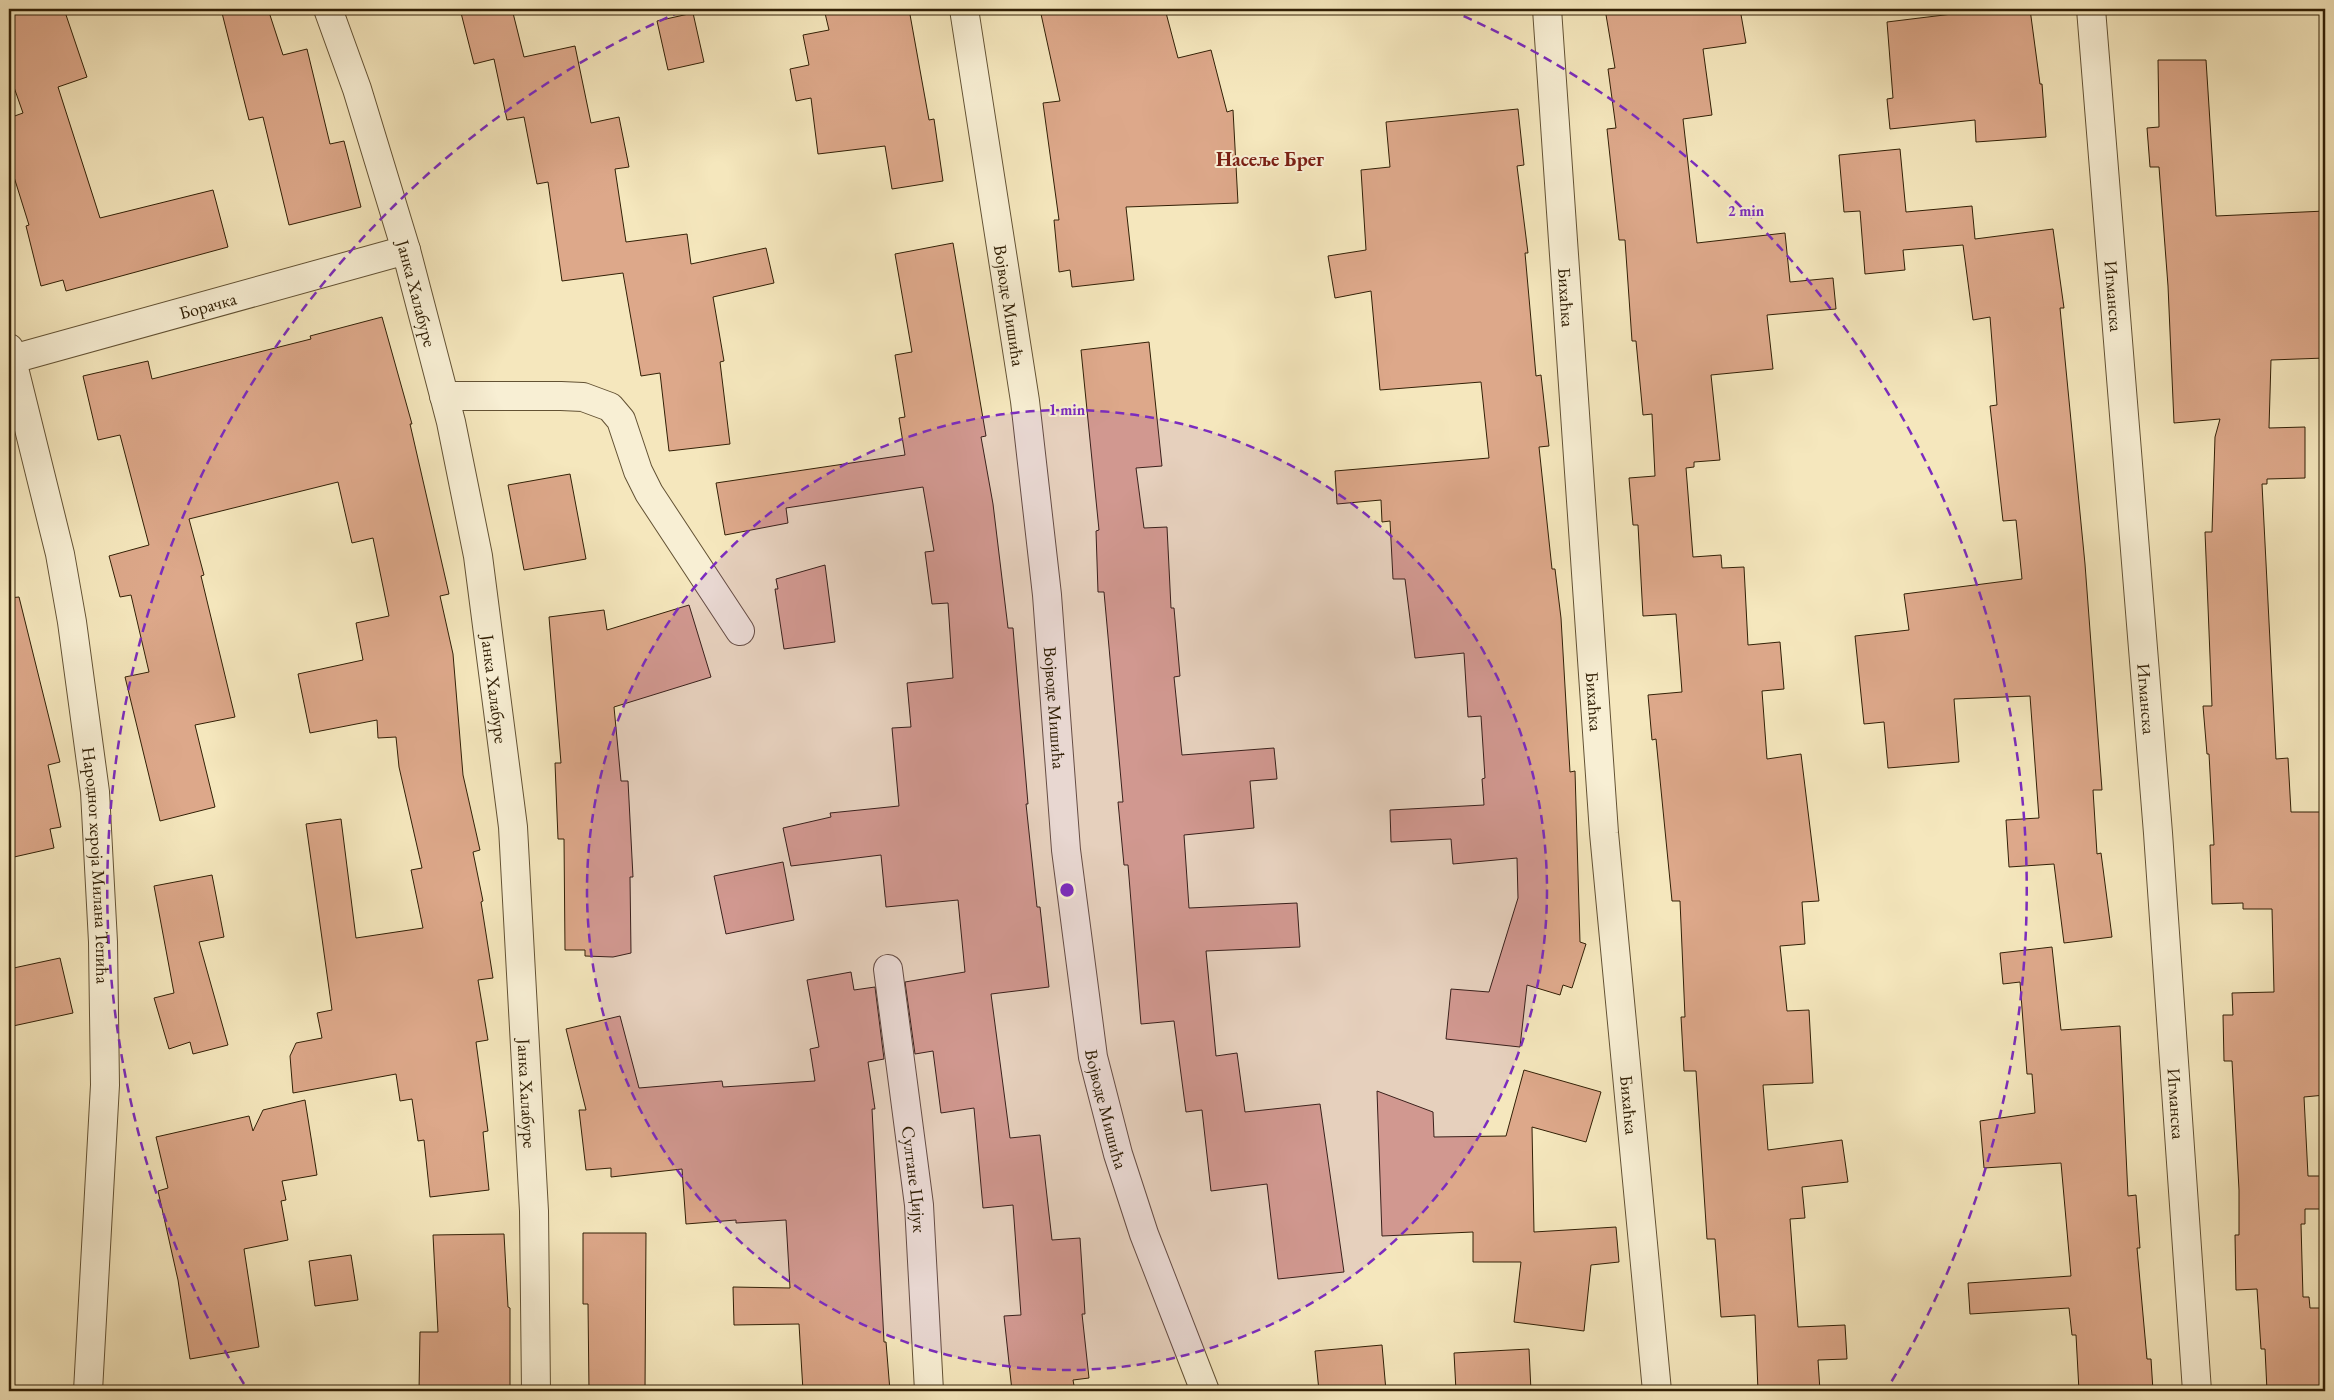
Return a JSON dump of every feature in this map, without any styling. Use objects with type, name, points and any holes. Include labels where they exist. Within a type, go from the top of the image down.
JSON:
[{"type":"street","name":"Јанка Халабуре","points":[[328,9],[357,89],[406,250],[444,396],[478,556],[513,827],[534,1211],[536,1391]]},
{"type":"street","name":"Војводе Мишића","points":[[964,9],[1025,401],[1047,595],[1066,850],[1093,1057],[1118,1154],[1144,1234],[1205,1391]]},
{"type":"street","name":"Бихаћка","points":[[1547,9],[1604,833],[1658,1391]]},
{"type":"street","name":"Игманска","points":[[2091,9],[2157,823],[2196,1391]]},
{"type":"street","name":"Борачка","points":[[10,356],[406,250]]},
{"type":"street","name":"Народног хероја Милана Тепића","points":[[10,356],[60,554],[72,622],[95,792],[103,942],[105,1085],[88,1391]]},
{"type":"street","points":[[444,396],[583,397],[610,407],[621,420],[638,471],[649,493],[740,631]]},
{"type":"street","name":"Султане Цијук","points":[[888,969],[919,1205],[929,1391]]},
{"type":"building","points":[[9,9],[64,9],[87,77],[58,87],[100,218],[213,190],[228,247],[66,291],[63,280],[41,286],[26,226],[29,225],[9,161],[9,118],[23,113],[9,73]]},
{"type":"building","points":[[221,9],[268,9],[283,55],[307,49],[330,144],[344,141],[361,207],[289,225],[263,117],[249,120]]},
{"type":"building","points":[[460,9],[512,9],[524,57],[575,46],[591,123],[619,117],[629,167],[615,169],[626,242],[687,234],[691,264],[766,248],[774,283],[713,297],[724,361],[720,362],[730,444],[669,451],[660,373],[641,376],[623,273],[562,281],[548,182],[537,184],[524,117],[507,120],[494,59],[474,64]]},
{"type":"building","points":[[824,9],[909,9],[929,120],[934,119],[943,181],[892,189],[885,146],[818,154],[811,98],[796,101],[790,69],[809,65],[803,35],[829,30]]},
{"type":"building","points":[[1067,9],[1165,9],[1178,58],[1211,50],[1227,112],[1233,110],[1238,203],[1126,207],[1134,280],[1072,287],[1070,270],[1059,272],[1054,220],[1059,220],[1043,103],[1060,101],[1041,14]]},
{"type":"building","points":[[1605,9],[1740,9],[1746,43],[1703,49],[1712,115],[1683,119],[1697,243],[1785,233],[1790,282],[1833,278],[1836,309],[1767,315],[1773,369],[1711,375],[1720,460],[1694,462],[1694,467],[1686,468],[1693,557],[1721,555],[1722,568],[1744,567],[1748,645],[1780,642],[1784,689],[1762,691],[1767,759],[1801,754],[1819,901],[1802,902],[1805,944],[1780,946],[1787,1011],[1809,1010],[1813,1083],[1763,1085],[1768,1150],[1842,1140],[1848,1182],[1802,1187],[1805,1218],[1790,1219],[1798,1327],[1845,1325],[1847,1359],[1818,1360],[1820,1391],[1758,1391],[1755,1315],[1721,1317],[1715,1239],[1707,1239],[1696,1071],[1684,1071],[1681,1017],[1685,1017],[1680,901],[1672,901],[1656,739],[1652,740],[1648,695],[1682,692],[1676,614],[1643,616],[1638,525],[1633,525],[1629,478],[1655,476],[1652,414],[1643,415],[1636,341],[1632,341],[1625,240],[1619,240],[1607,129],[1616,128],[1608,69],[1615,68]]},
{"type":"building","points":[[1993,9],[2030,9],[2040,84],[2042,84],[2046,137],[1976,142],[1975,120],[1890,129],[1887,99],[1893,98],[1887,22]]},
{"type":"building","points":[[693,13],[704,62],[668,70],[657,21]]},
{"type":"building","points":[[2158,60],[2206,60],[2216,216],[2325,211],[2325,358],[2271,360],[2269,428],[2305,427],[2305,478],[2267,479],[2267,484],[2262,484],[2276,759],[2288,758],[2291,812],[2325,812],[2325,1095],[2304,1097],[2308,1176],[2325,1176],[2325,1209],[2305,1209],[2305,1224],[2301,1224],[2303,1297],[2309,1297],[2310,1308],[2325,1308],[2325,1391],[2267,1391],[2265,1349],[2261,1349],[2257,1289],[2236,1290],[2235,1235],[2239,1235],[2239,1190],[2232,1061],[2224,1061],[2223,1015],[2233,1015],[2232,993],[2274,992],[2272,909],[2243,909],[2243,903],[2212,904],[2210,845],[2214,845],[2209,754],[2207,754],[2203,706],[2212,706],[2205,532],[2212,532],[2215,437],[2220,419],[2174,423],[2168,286],[2159,167],[2150,167],[2147,128],[2159,127]]},
{"type":"building","points":[[1518,109],[1524,165],[1517,166],[1528,253],[1525,253],[1536,376],[1541,375],[1549,446],[1539,447],[1552,569],[1555,569],[1561,618],[1570,772],[1575,771],[1580,942],[1586,944],[1572,988],[1563,985],[1560,995],[1527,985],[1520,1047],[1446,1039],[1451,989],[1489,992],[1518,898],[1517,858],[1453,864],[1451,839],[1391,842],[1390,810],[1484,805],[1482,779],[1485,778],[1481,716],[1468,717],[1464,653],[1415,658],[1405,579],[1393,579],[1390,521],[1382,522],[1381,500],[1337,504],[1335,471],[1489,458],[1481,382],[1380,390],[1371,291],[1335,298],[1328,256],[1366,250],[1361,170],[1390,167],[1386,122]]},
{"type":"building","points":[[1900,149],[1906,212],[1972,206],[1975,239],[2053,229],[2064,308],[2060,308],[2085,564],[2102,790],[2093,790],[2097,854],[2101,853],[2112,937],[2064,943],[2054,864],[2009,867],[2006,820],[2039,818],[2030,696],[1954,699],[1959,762],[1888,768],[1884,722],[1864,724],[1855,636],[1909,630],[1904,594],[2022,579],[2016,520],[2003,521],[1990,406],[1997,405],[1990,317],[1973,320],[1963,245],[1903,250],[1905,270],[1865,274],[1860,211],[1844,212],[1839,155]]},
{"type":"building","points":[[953,243],[986,436],[981,437],[993,504],[1008,628],[1013,628],[1028,804],[1026,804],[1037,907],[1040,907],[1049,987],[991,994],[1010,1138],[1040,1135],[1052,1240],[1080,1238],[1085,1314],[1082,1314],[1089,1378],[1073,1380],[1075,1391],[1012,1391],[1004,1316],[1021,1315],[1013,1205],[983,1208],[974,1108],[941,1113],[933,1051],[915,1054],[905,982],[965,972],[958,900],[886,907],[881,855],[791,866],[783,828],[831,817],[830,813],[899,806],[892,728],[911,727],[907,683],[953,678],[948,603],[932,604],[925,552],[934,551],[923,487],[786,508],[788,523],[725,535],[716,483],[905,455],[899,418],[905,417],[895,355],[912,352],[895,254]]},
{"type":"building","points":[[382,317],[412,424],[410,424],[449,594],[440,596],[453,654],[463,775],[480,850],[473,852],[483,901],[481,902],[493,978],[478,980],[488,1040],[476,1042],[488,1131],[483,1132],[489,1190],[430,1197],[424,1140],[418,1141],[412,1099],[400,1101],[396,1074],[293,1093],[290,1056],[296,1043],[322,1038],[317,1013],[332,1010],[306,824],[341,819],[356,938],[423,928],[411,870],[422,868],[399,767],[396,737],[378,738],[377,720],[310,733],[298,674],[363,660],[356,623],[389,616],[373,538],[352,543],[338,482],[189,519],[204,575],[201,576],[235,717],[195,725],[215,807],[160,821],[125,677],[149,672],[131,595],[120,597],[109,556],[149,545],[120,435],[98,440],[83,376],[148,361],[152,379],[311,339],[310,336]]},
{"type":"building","points":[[1149,342],[1162,466],[1136,468],[1144,528],[1167,527],[1171,608],[1174,608],[1180,676],[1174,677],[1182,755],[1274,748],[1277,779],[1250,781],[1254,828],[1184,835],[1189,908],[1297,903],[1300,947],[1206,951],[1216,1056],[1237,1053],[1245,1112],[1320,1104],[1344,1272],[1278,1279],[1267,1184],[1211,1191],[1202,1110],[1186,1112],[1174,1021],[1141,1024],[1128,865],[1124,865],[1118,802],[1123,802],[1104,592],[1098,592],[1096,531],[1099,530],[1081,350]]},
{"type":"building","points":[[570,474],[586,559],[524,570],[508,485]]},
{"type":"building","points":[[825,565],[835,642],[784,649],[775,589],[778,589],[776,579]]},
{"type":"building","points":[[19,597],[60,762],[48,765],[61,827],[50,829],[54,848],[14,857],[9,832],[9,598]]},
{"type":"building","points":[[689,605],[711,677],[614,707],[621,781],[628,781],[633,877],[630,877],[631,953],[613,957],[585,956],[585,950],[565,950],[564,839],[558,839],[555,763],[561,763],[549,617],[604,610],[607,630]]},
{"type":"building","points":[[783,862],[794,920],[726,934],[714,876]]},
{"type":"building","points":[[212,875],[224,937],[199,942],[228,1045],[193,1054],[190,1042],[169,1049],[154,998],[174,993],[154,886]]},
{"type":"building","points":[[2052,947],[2061,1030],[2120,1026],[2128,1196],[2136,1195],[2140,1248],[2137,1248],[2147,1359],[2151,1359],[2153,1391],[2079,1391],[2076,1335],[2072,1335],[2069,1308],[1970,1314],[1968,1283],[2071,1276],[2061,1163],[1984,1168],[1980,1121],[2035,1113],[2032,1074],[2027,1074],[2020,982],[2003,984],[2000,953]]},
{"type":"building","points":[[60,958],[73,1013],[13,1026],[9,1007],[9,969]]},
{"type":"building","points":[[851,972],[854,990],[875,987],[884,1059],[868,1062],[875,1109],[872,1109],[884,1342],[886,1342],[890,1391],[803,1391],[799,1324],[734,1325],[733,1287],[790,1288],[786,1220],[736,1223],[736,1220],[686,1224],[682,1169],[611,1177],[611,1168],[586,1170],[579,1110],[586,1110],[566,1029],[620,1016],[639,1088],[722,1081],[723,1087],[815,1081],[810,1049],[819,1047],[807,980]]},
{"type":"building","points":[[1524,1070],[1601,1092],[1586,1142],[1532,1127],[1534,1232],[1616,1227],[1619,1262],[1591,1265],[1584,1331],[1514,1322],[1521,1262],[1473,1262],[1473,1232],[1382,1236],[1377,1091],[1433,1112],[1434,1137],[1506,1136]]},
{"type":"building","points":[[305,1100],[317,1175],[282,1181],[286,1200],[281,1201],[288,1240],[244,1249],[259,1347],[190,1359],[178,1280],[158,1191],[168,1188],[156,1137],[249,1116],[253,1131],[263,1110]]},
{"type":"building","points":[[583,1233],[646,1233],[645,1391],[589,1391],[588,1304],[583,1304]]},
{"type":"building","points":[[504,1234],[508,1307],[510,1308],[510,1391],[419,1391],[420,1332],[438,1332],[433,1235]]},
{"type":"building","points":[[351,1255],[358,1300],[315,1306],[309,1261]]},
{"type":"building","points":[[1382,1345],[1386,1391],[1319,1391],[1315,1351]]},
{"type":"building","points":[[1529,1349],[1531,1391],[1456,1391],[1454,1353]]},
{"type":"district","name":"Насеље Брег","points":[[1270,159]]}]
